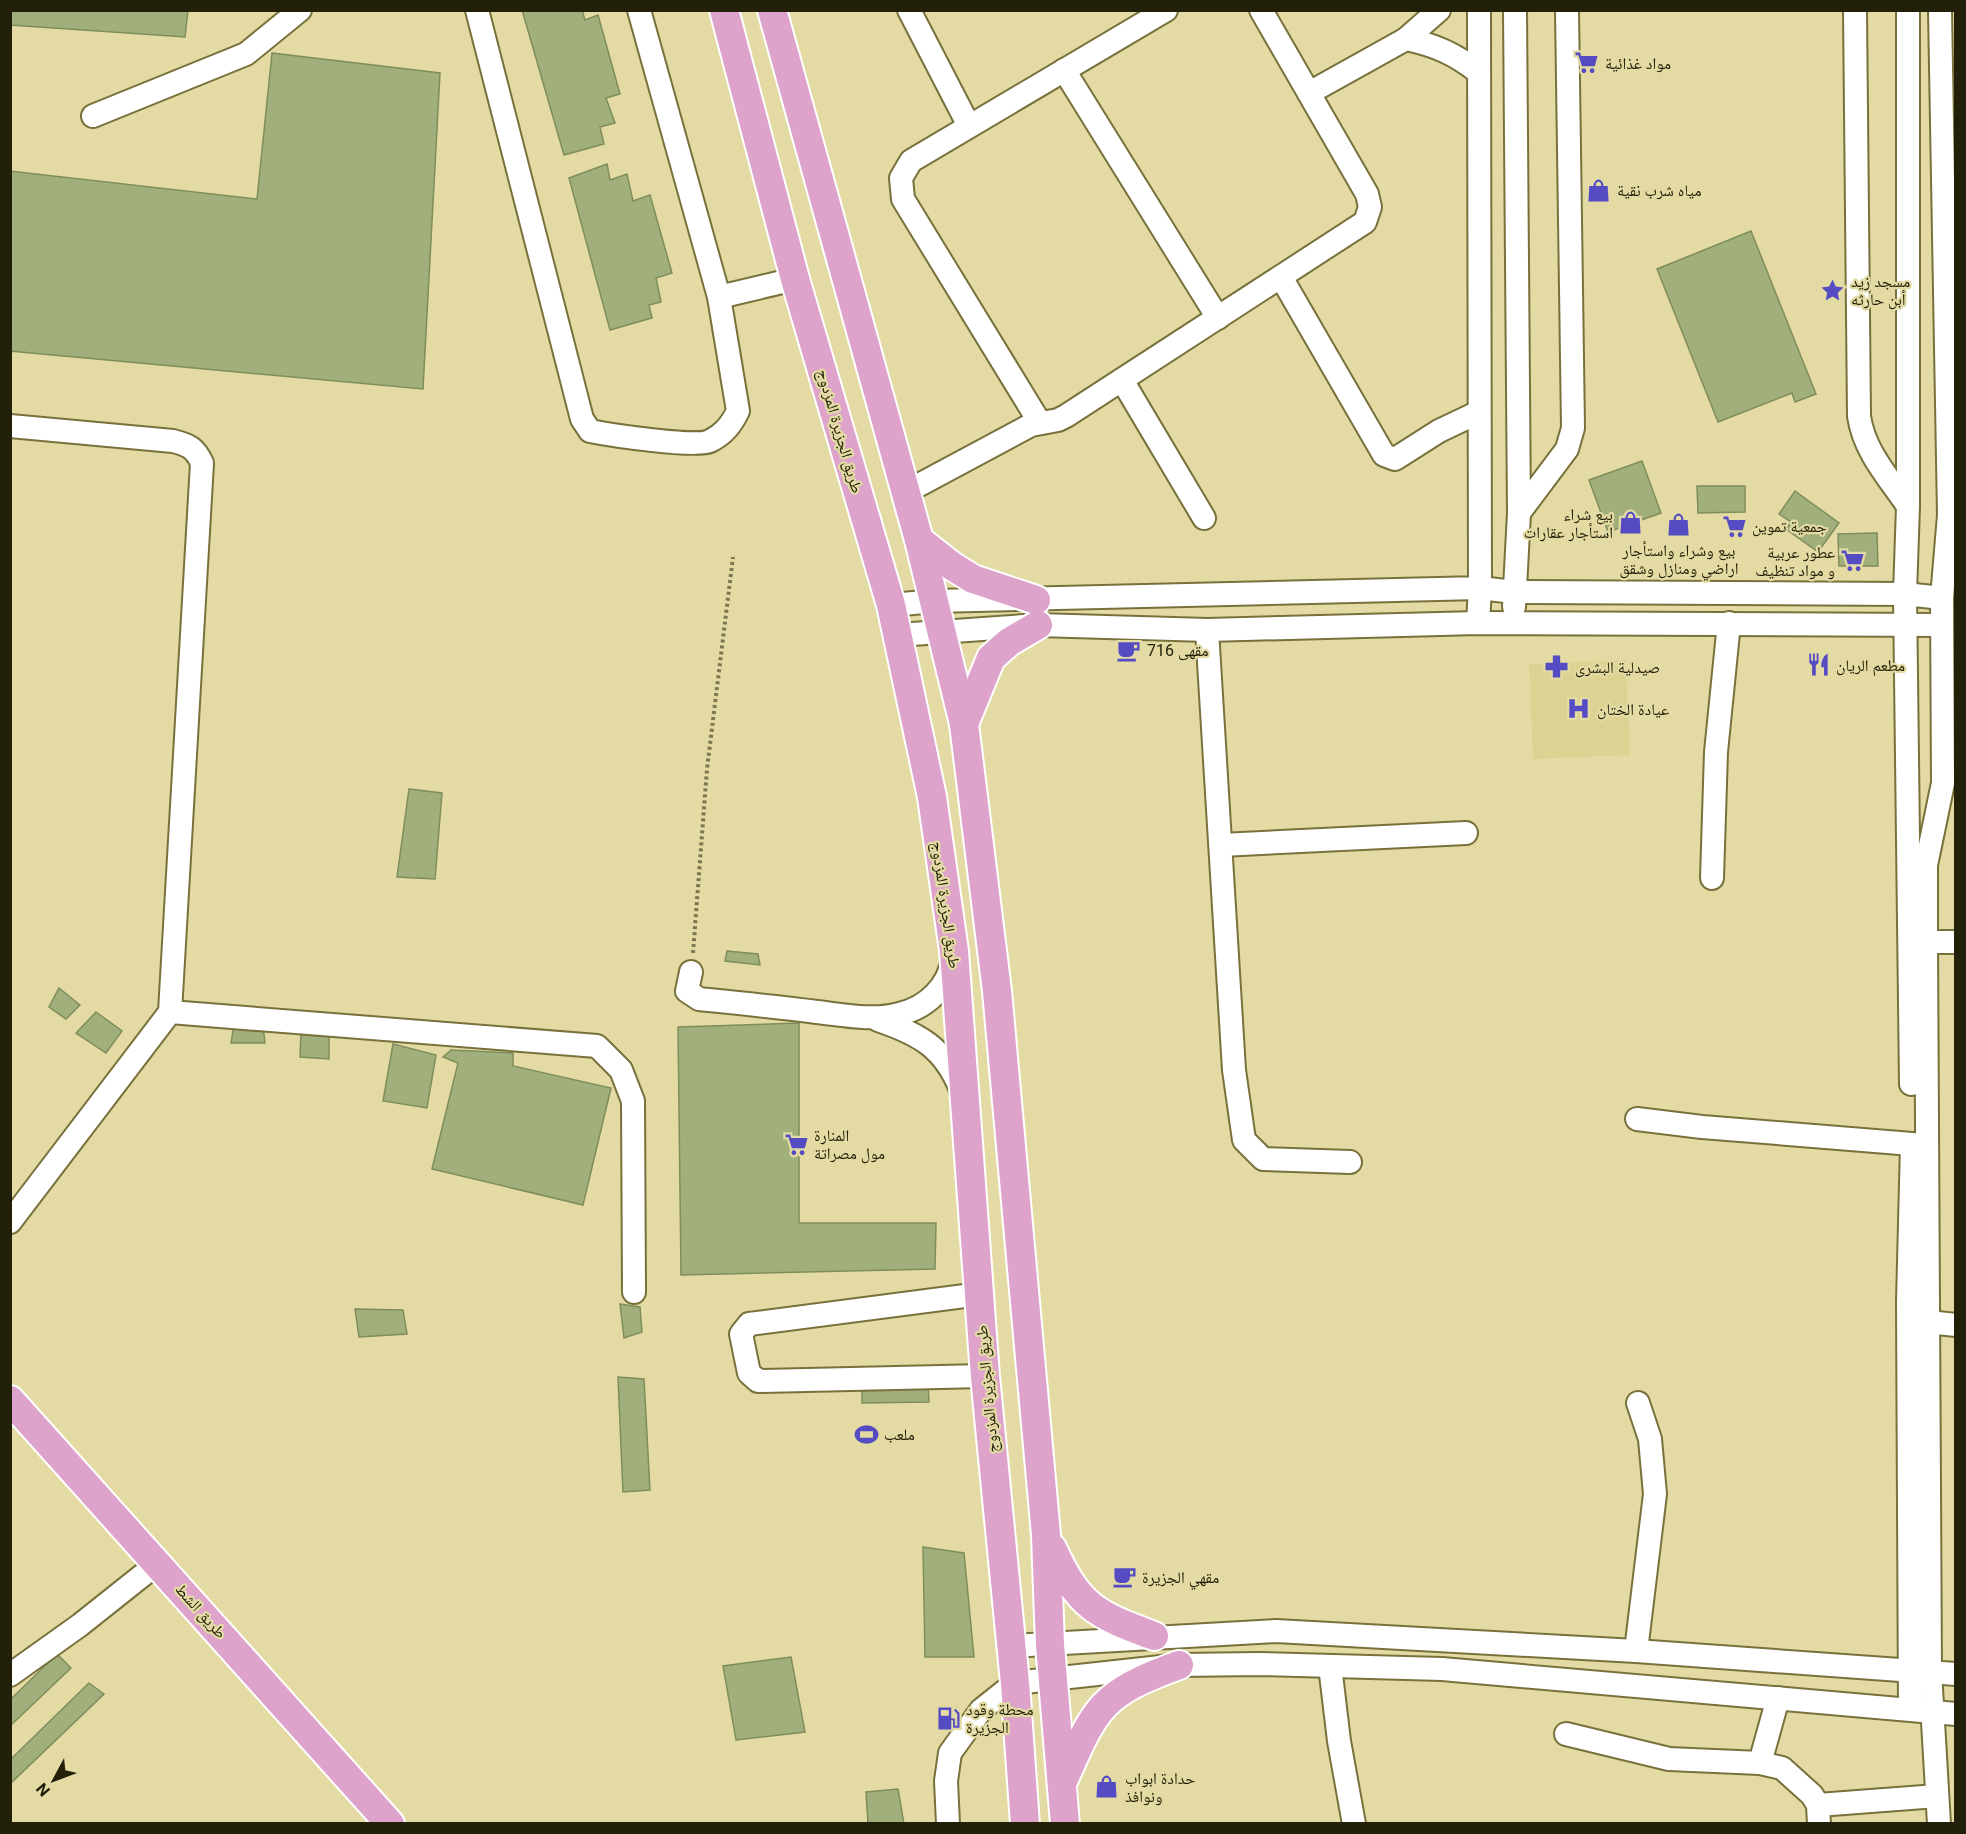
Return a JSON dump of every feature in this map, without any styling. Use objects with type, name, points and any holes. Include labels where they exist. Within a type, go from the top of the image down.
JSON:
[{"type":"main road","name":"طريق الجزيرة المزدوج","points":[[724,10],[795,279],[891,605],[932,797],[954,951],[985,1376],[1015,1683],[1025,1824]]},
{"type":"main road","points":[[772,10],[919,540],[964,724],[998,990],[1046,1535],[1050,1645],[1065,1824]]},
{"type":"main road","points":[[919,540],[973,579],[1037,613],[991,658],[964,724]]},
{"type":"main road","name":"طريق الشط","points":[[10,1400],[390,1824]]},
{"type":"main road","points":[[1046,1535],[1065,1576],[1078,1596],[1097,1613],[1154,1636]]},
{"type":"main road","points":[[1062,1784],[1094,1713],[1112,1697],[1140,1679],[1179,1665]]},
{"type":"street","points":[[93,116],[246,54],[300,10]]},
{"type":"street","points":[[477,10],[582,419],[590,431],[638,439],[708,442],[729,428],[738,411],[719,297],[639,10]]},
{"type":"street","points":[[909,10],[969,126]]},
{"type":"street","points":[[1040,423],[903,199],[901,178],[911,161],[1064,70],[1131,19],[1166,10]]},
{"type":"street","points":[[906,492],[1040,423],[1058,420],[1365,222],[1370,207],[1366,194],[1261,10]]},
{"type":"street","points":[[1309,93],[1406,39],[1439,10]]},
{"type":"street","points":[[1478,623],[1480,588],[1479,10]]},
{"type":"street","points":[[1515,10],[1519,513],[1514,592],[1515,624]]},
{"type":"street","points":[[1519,513],[1567,449],[1573,428],[1567,10]]},
{"type":"street","points":[[1855,10],[1860,416],[1862,434],[1873,456],[1908,506]]},
{"type":"street","points":[[1908,10],[1908,506],[1905,594],[1928,1322],[1919,1671]]},
{"type":"street","points":[[1938,1824],[1937,1796],[1921,1710],[1908,1302],[1917,942],[1926,865],[1943,783],[1941,625],[1952,509],[1940,10]]},
{"type":"street","points":[[1406,39],[1433,44],[1458,56],[1478,72]]},
{"type":"street","points":[[1064,70],[1218,318]]},
{"type":"street","points":[[1281,277],[1384,455],[1395,459],[1439,431],[1479,412]]},
{"type":"street","points":[[719,297],[795,279]]},
{"type":"street","points":[[1122,380],[1204,518]]},
{"type":"street","points":[[10,426],[173,441],[189,445],[197,451],[202,464],[170,1012],[10,1221]]},
{"type":"street","points":[[898,635],[943,632],[1037,613],[1480,588],[1514,592],[1905,594],[1942,598]]},
{"type":"street","points":[[891,605],[935,601],[1207,630],[1478,623],[1906,623],[1941,625]]},
{"type":"street","points":[[1712,878],[1716,763],[1729,623]]},
{"type":"street","points":[[1207,630],[1234,1070],[1244,1140],[1263,1159],[1350,1162]]},
{"type":"street","points":[[1221,845],[1466,833]]},
{"type":"street","points":[[1917,942],[1956,942]]},
{"type":"street","points":[[691,972],[687,991],[699,999],[871,1017],[900,1014],[922,1005],[945,982],[951,972],[954,951]]},
{"type":"street","points":[[170,1012],[597,1046],[621,1070],[633,1101],[634,1292]]},
{"type":"street","points":[[871,1017],[909,1030],[928,1042],[940,1054],[953,1070],[968,1120]]},
{"type":"street","points":[[1637,1119],[1724,1129],[1912,1144]]},
{"type":"street","points":[[980,1294],[749,1324],[741,1334],[749,1373],[758,1381],[985,1376]]},
{"type":"street","points":[[1928,1322],[1956,1325]]},
{"type":"street","points":[[1636,1651],[1655,1494],[1650,1439],[1638,1403]]},
{"type":"street","points":[[10,1675],[80,1625],[158,1563]]},
{"type":"street","points":[[1011,1646],[1154,1636],[1276,1631],[1636,1651],[1956,1674]]},
{"type":"street","points":[[948,1824],[946,1781],[950,1753],[981,1710],[1015,1683],[1179,1665],[1442,1669],[1956,1713]]},
{"type":"street","points":[[1330,1666],[1339,1741],[1354,1824]]},
{"type":"street","points":[[1760,1763],[1778,1698]]},
{"type":"street","points":[[1566,1734],[1669,1759],[1760,1763],[1789,1772],[1812,1795],[1819,1814],[1937,1796]]},
{"type":"path","points":[[691,972],[707,769],[733,557]]},
{"type":"shaded area","name":"عيادة الختان","points":[[1626,660],[1630,755],[1533,759],[1529,664]]},
{"type":"building","points":[[10,10],[188,10],[185,37],[10,25]]},
{"type":"building","points":[[522,10],[582,10],[585,20],[598,15],[620,94],[606,98],[615,123],[600,127],[604,144],[564,155]]},
{"type":"building","points":[[272,53],[440,73],[423,389],[10,351],[10,171],[257,199]]},
{"type":"building","points":[[607,164],[610,180],[627,174],[633,201],[650,195],[672,273],[656,278],[661,302],[649,305],[652,318],[610,330],[569,178]]},
{"type":"building","points":[[1751,231],[1816,394],[1795,402],[1792,393],[1718,422],[1657,269]]},
{"type":"building","points":[[1642,461],[1661,513],[1608,532],[1589,480]]},
{"type":"building","points":[[1697,486],[1745,486],[1745,512],[1698,513]]},
{"type":"building","points":[[1795,491],[1839,523],[1818,552],[1786,529],[1791,522],[1779,514]]},
{"type":"building","points":[[1877,533],[1878,566],[1839,566],[1838,534]]},
{"type":"building","points":[[409,789],[442,793],[435,879],[397,877]]},
{"type":"building","points":[[727,951],[758,954],[760,965],[725,961]]},
{"type":"building","points":[[59,988],[80,1005],[66,1019],[49,1007]]},
{"type":"building","points":[[96,1012],[122,1031],[106,1053],[76,1033]]},
{"type":"building","points":[[799,1023],[799,1223],[936,1223],[935,1269],[681,1275],[678,1027]]},
{"type":"building","points":[[234,1024],[263,1026],[265,1043],[231,1043]]},
{"type":"building","points":[[301,1032],[329,1036],[329,1059],[300,1057]]},
{"type":"building","points":[[393,1044],[436,1055],[427,1108],[383,1101]]},
{"type":"building","points":[[451,1050],[513,1053],[513,1066],[611,1088],[583,1205],[432,1169],[458,1063],[443,1057]]},
{"type":"building","points":[[620,1304],[640,1307],[642,1332],[624,1338]]},
{"type":"building","points":[[355,1309],[403,1310],[407,1334],[359,1337]]},
{"type":"building","points":[[618,1377],[644,1379],[650,1490],[623,1492]]},
{"type":"building","points":[[928,1380],[929,1402],[862,1403],[862,1385]]},
{"type":"building","points":[[923,1547],[964,1553],[974,1657],[925,1657]]},
{"type":"building","points":[[57,1654],[71,1668],[10,1726],[10,1700]]},
{"type":"building","points":[[791,1657],[805,1732],[736,1740],[723,1666]]},
{"type":"building","points":[[89,1683],[104,1694],[10,1784],[10,1760]]},
{"type":"building","points":[[898,1789],[904,1824],[868,1824],[866,1792]]},
{"type":"place","name":"مواد غذائية","points":[[1587,63]]},
{"type":"place","name":"مياه شرب نقية","points":[[1599,190]]},
{"type":"place","name":"مسجد زيد أبن حارثه","points":[[1833,290]]},
{"type":"place","name":"بيع شراء استأجار عقارات","points":[[1631,523]]},
{"type":"place","name":"بيع وشراء واستأجار اراضي ومنازل وشقق","points":[[1679,525]]},
{"type":"place","name":"جمعية تموين","points":[[1734,526]]},
{"type":"place","name":"عطور عربية و مواد تنظيف","points":[[1853,561]]},
{"type":"place","name":"مقهى 716","points":[[1129,650]]},
{"type":"place","name":"مطعم الريان","points":[[1818,665]]},
{"type":"place","name":"صيدلية البشرى","points":[[1557,667]]},
{"type":"place","name":"عيادة الختان","points":[[1579,709]]},
{"type":"place","name":"المنارة مول مصراتة","points":[[796,1144]]},
{"type":"place","name":"ملعب","points":[[866,1434]]},
{"type":"place","name":"مقهي الجزيرة","points":[[1124,1577]]},
{"type":"place","name":"محطة وقود الجزيرة","points":[[948,1718]]},
{"type":"place","name":"حدادة ابواب ونوافذ","points":[[1107,1787]]}]
